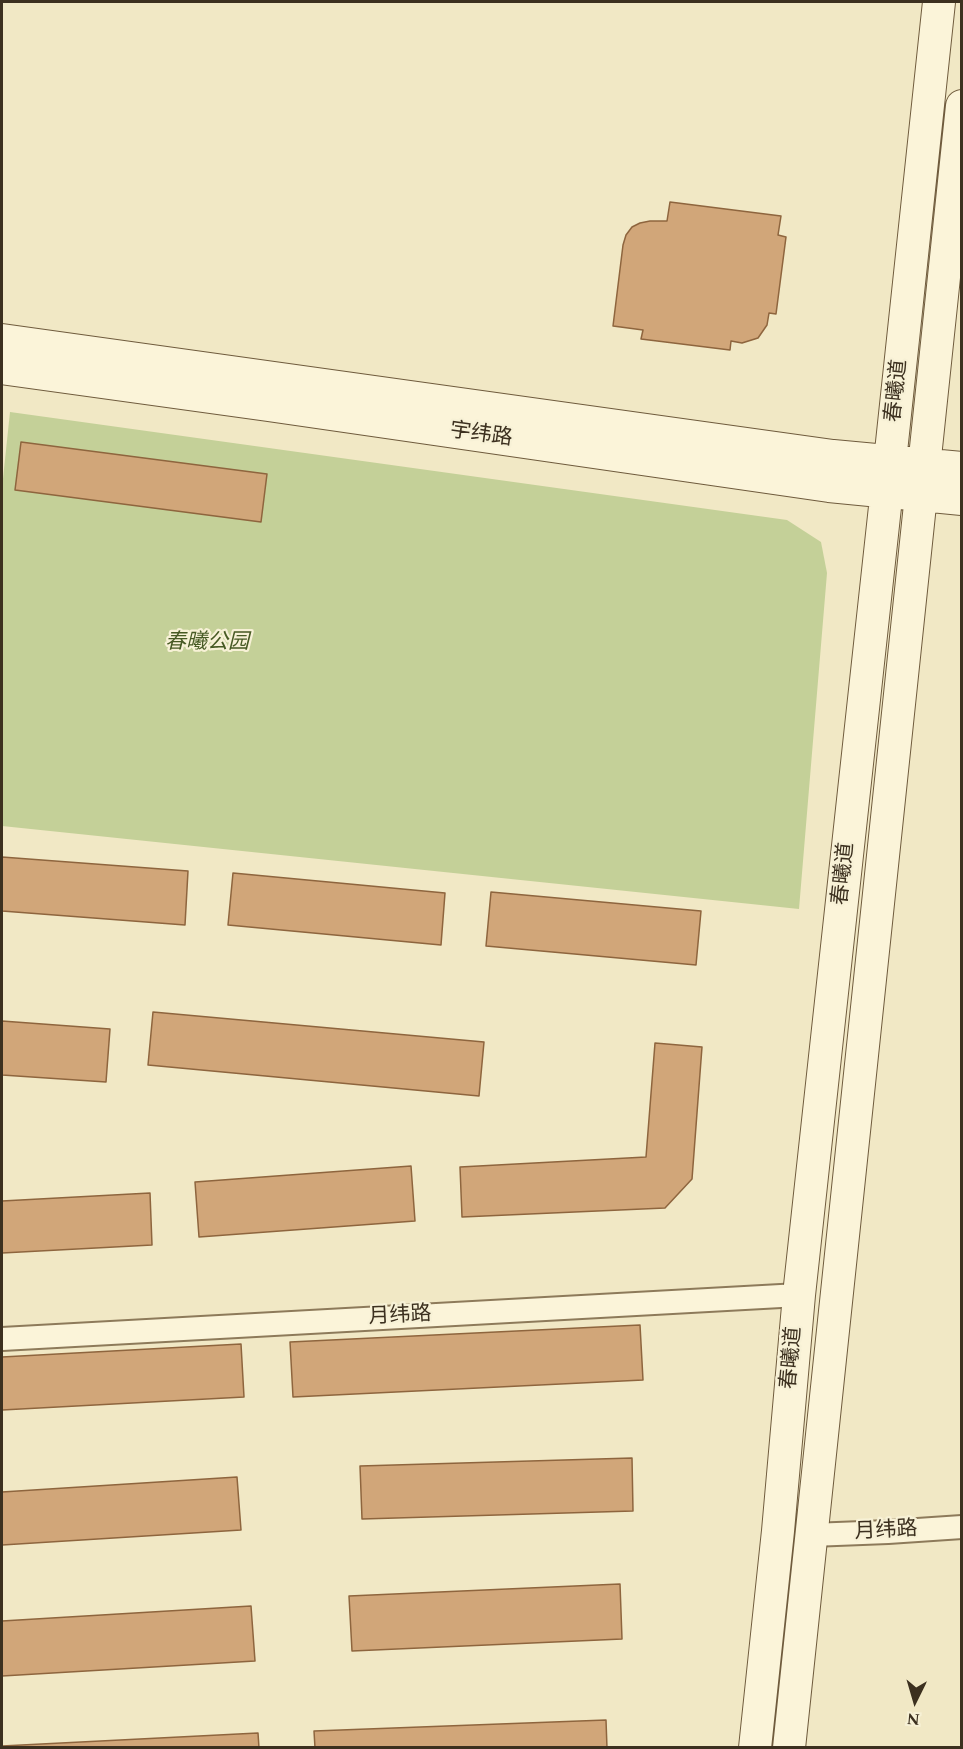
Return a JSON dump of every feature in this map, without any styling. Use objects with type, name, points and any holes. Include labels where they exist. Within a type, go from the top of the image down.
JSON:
[{"type":"main road","name":"春曦道","points":[[755,1748],[778,1531],[799,1295],[939,2]]},
{"type":"main road","name":"春曦道","points":[[789,1748],[962,106]]},
{"type":"main road","name":"宇纬路","points":[[2,340],[833,456],[962,468]]},
{"type":"main road","name":"宇纬路","points":[[2,368],[829,486],[962,499]]},
{"type":"street","name":"月纬路","points":[[2,1339],[799,1295]]},
{"type":"street","name":"月纬路","points":[[811,1535],[962,1527]]},
{"type":"green space","name":"春曦公园","points":[[10,412],[787,520],[821,542],[827,573],[799,909],[2,826],[2,488]]},
{"type":"building","points":[[670,202],[781,216],[778,235],[786,237],[776,314],[769,313],[767,325],[758,338],[742,343],[731,341],[730,350],[641,339],[643,330],[613,326],[626,235],[632,227],[640,223],[667,221]]},
{"type":"building","points":[[21,442],[267,474],[261,522],[15,490]]},
{"type":"building","points":[[2,857],[188,871],[185,925],[2,911]]},
{"type":"building","points":[[233,873],[445,893],[441,945],[228,925]]},
{"type":"building","points":[[491,892],[701,911],[696,965],[486,946]]},
{"type":"building","points":[[153,1012],[484,1042],[479,1096],[148,1065]]},
{"type":"building","points":[[2,1021],[110,1029],[106,1082],[2,1075]]},
{"type":"building","points":[[655,1043],[702,1047],[692,1179],[665,1208],[462,1217],[460,1167],[646,1157]]},
{"type":"building","points":[[411,1166],[415,1221],[199,1237],[195,1182]]},
{"type":"building","points":[[150,1193],[152,1245],[2,1253],[2,1201]]},
{"type":"building","points":[[640,1325],[643,1380],[293,1397],[290,1342]]},
{"type":"building","points":[[241,1344],[244,1397],[2,1410],[2,1357]]},
{"type":"building","points":[[632,1458],[633,1511],[362,1519],[360,1466]]},
{"type":"building","points":[[237,1477],[241,1530],[2,1545],[2,1492]]},
{"type":"building","points":[[620,1584],[622,1639],[352,1651],[349,1596]]},
{"type":"building","points":[[251,1606],[255,1661],[2,1676],[2,1621]]},
{"type":"building","points":[[606,1720],[607,1748],[315,1748],[314,1731]]},
{"type":"building","points":[[258,1733],[259,1748],[2,1748],[2,1746]]}]
